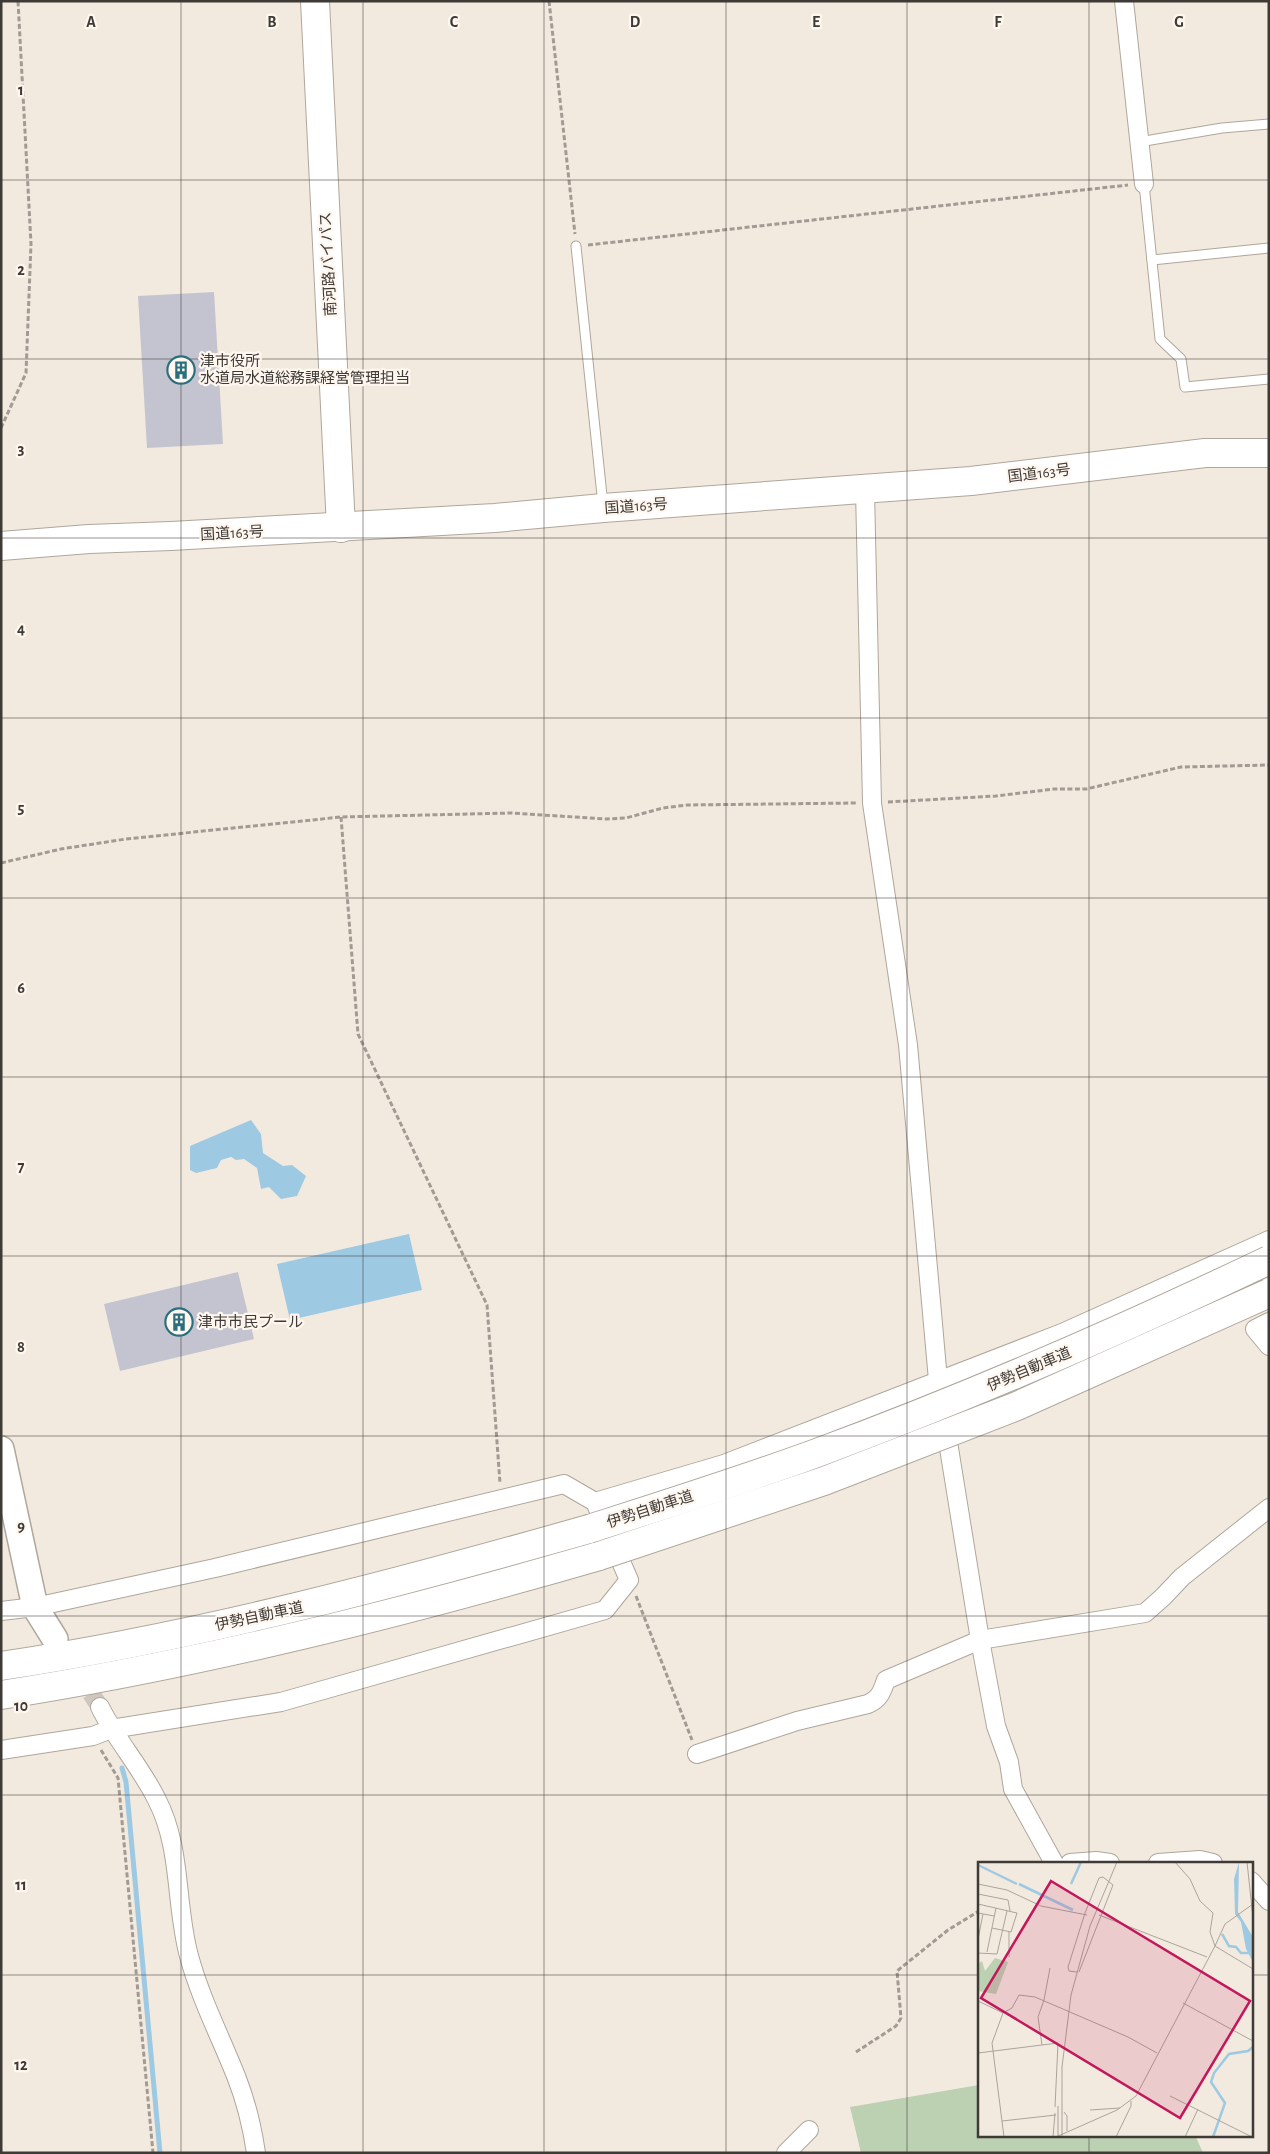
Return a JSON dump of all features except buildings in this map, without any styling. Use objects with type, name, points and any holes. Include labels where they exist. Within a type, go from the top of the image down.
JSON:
[{"type":"highway","name":"南河路バイパス","points":[[315,1],[341,528]]},
{"type":"highway","name":"国道163号","points":[[1,546],[89,539],[341,528],[495,518],[604,508],[971,481],[1162,457],[1245,451],[1269,453]]},
{"type":"highway","name":"伊勢自動車道","points":[[1,1666],[176,1634],[305,1606],[589,1529],[814,1454],[988,1387],[1142,1321],[1269,1260]]},
{"type":"highway","name":"伊勢自動車道","points":[[1,1695],[182,1663],[314,1633],[459,1596],[599,1556],[824,1481],[1017,1406],[1269,1292]]},
{"type":"street","points":[[1124,1],[1144,184]]},
{"type":"street","points":[[864,490],[872,803],[908,1046],[938,1380],[980,1640],[996,1726],[1008,1762],[1013,1789],[1053,1862]]},
{"type":"street","points":[[595,1502],[724,1464],[1062,1333],[1269,1240]]},
{"type":"street","points":[[1269,1322],[1255,1329],[1269,1346]]},
{"type":"street","points":[[1,1450],[34,1607],[55,1639]]},
{"type":"street","points":[[1,1611],[34,1607],[215,1568],[564,1484],[595,1502],[629,1580],[605,1610],[281,1702],[111,1729],[93,1736],[1,1750]]},
{"type":"street","points":[[697,1754],[798,1721],[868,1704],[876,1700],[881,1694],[886,1680],[980,1640],[1145,1613],[1164,1597],[1182,1577],[1269,1508]]},
{"type":"street","points":[[100,1706],[111,1729],[157,1800],[171,1836],[188,1955],[210,2016],[239,2086],[250,2119],[256,2153]]},
{"type":"street","points":[[1172,1862],[1200,1860],[1209,1862]]},
{"type":"street","points":[[1083,1862],[1103,1862]]},
{"type":"street","points":[[1252,1882],[1269,1901]]},
{"type":"street","points":[[786,2153],[809,2130]]},
{"type":"lane","points":[[1139,142],[1222,128],[1269,124]]},
{"type":"lane","points":[[1144,184],[1160,339],[1181,358],[1185,387],[1269,379]]},
{"type":"lane","points":[[576,246],[604,508]]},
{"type":"lane","points":[[1152,260],[1269,248]]},
{"type":"path","points":[[1,428],[26,373],[31,244],[18,1]]},
{"type":"path","points":[[549,1],[576,246],[1144,184]]},
{"type":"path","points":[[1,863],[61,849],[126,839],[341,817],[511,813],[606,819],[626,818],[663,808],[687,805],[872,803],[996,796],[1054,789],[1086,789],[1182,767],[1269,765]]},
{"type":"path","points":[[341,817],[358,1034],[487,1305],[502,1499]]},
{"type":"path","points":[[629,1580],[697,1754]]},
{"type":"path","points":[[93,1736],[118,1778],[153,2153]]},
{"type":"path","points":[[856,2052],[896,2026],[901,2018],[897,1971],[948,1930],[978,1912]]},
{"type":"green space","points":[[978,2085],[978,2136],[1195,2136],[1203,2153],[861,2153],[850,2107]]},
{"type":"water","points":[[251,1120],[261,1134],[263,1153],[283,1166],[292,1165],[306,1176],[297,1196],[281,1199],[269,1187],[261,1189],[257,1168],[244,1159],[236,1160],[231,1157],[221,1160],[217,1168],[196,1173],[190,1170],[190,1146]]},
{"type":"water","points":[[409,1234],[422,1290],[290,1320],[277,1264]]},
{"type":"waterway","points":[[122,1768],[126,1782],[160,2153]]},
{"type":"tunnel","points":[[61,1648],[100,1707]]},
{"type":"place","name":"津市役所 水道局水道総務課経営管理担当","points":[[181,370]]},
{"type":"place","name":"津市市民プール","points":[[179,1322]]}]
